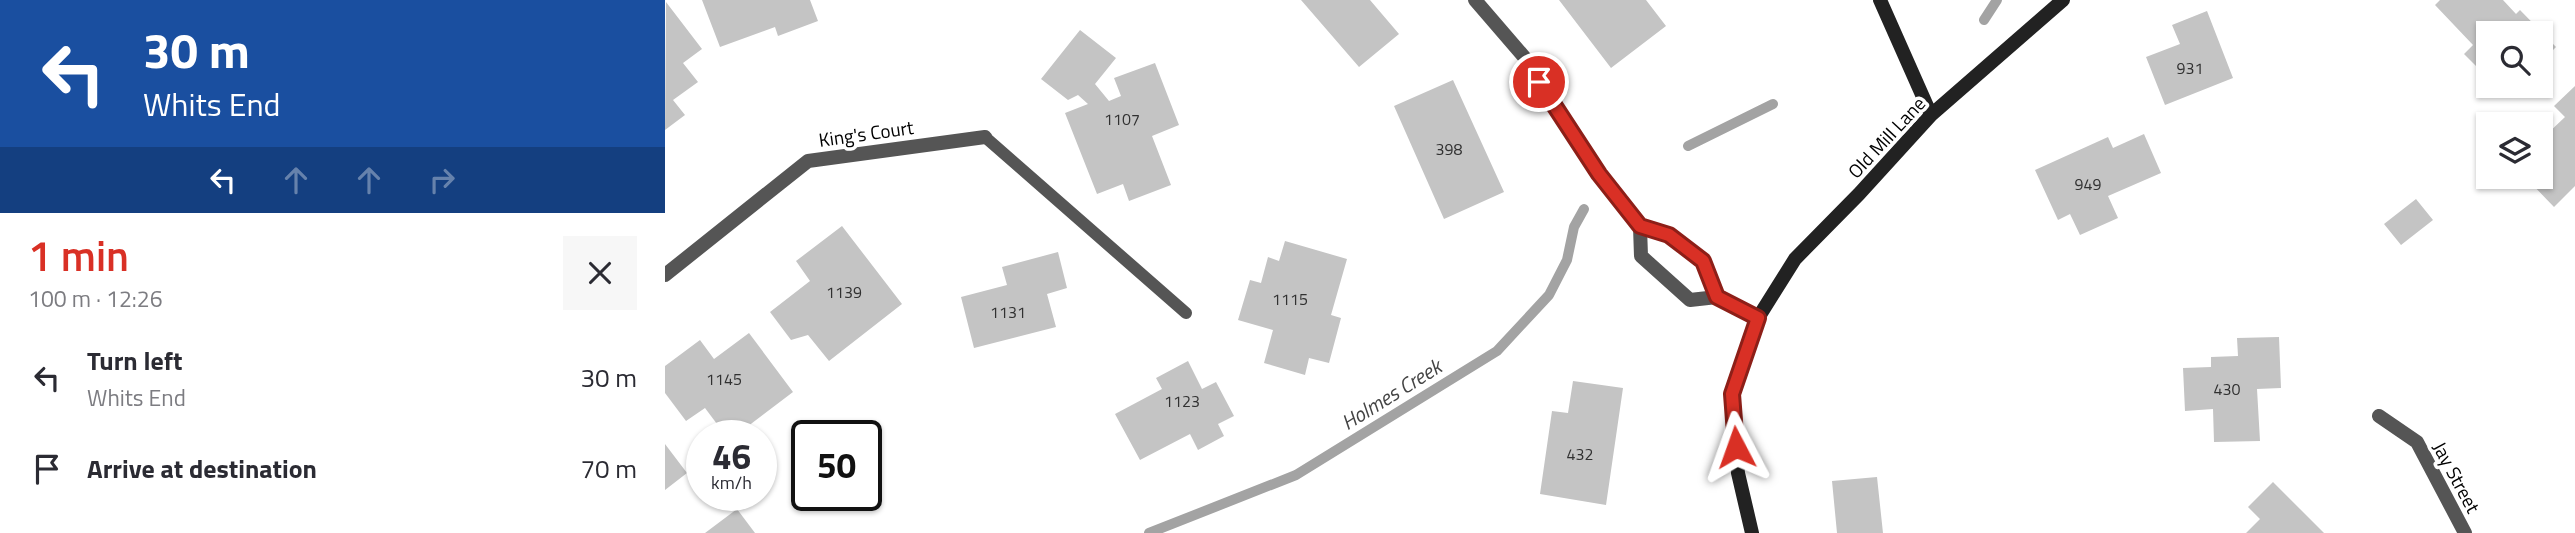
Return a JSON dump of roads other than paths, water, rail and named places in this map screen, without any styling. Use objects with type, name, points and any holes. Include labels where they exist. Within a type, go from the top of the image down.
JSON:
[{"type":"main road","points":[[1880,0],[1931,115]]},
{"type":"main road","name":"Old Mill Lane","points":[[1752,533],[1738,473],[1732,394],[1758,318],[1795,259],[1931,115],[2063,0]]},
{"type":"street","points":[[1475,0],[1525,58],[1599,174],[1640,226],[1669,235],[1703,261],[1717,297]]},
{"type":"street","name":"King's Court","points":[[665,275],[808,161],[985,136]]},
{"type":"street","points":[[1640,226],[1641,256],[1690,300],[1717,297],[1758,318]]},
{"type":"street","name":"Jay Street","points":[[2379,416],[2417,442],[2465,533]]},
{"type":"lane","points":[[985,136],[1186,313]]},
{"type":"waterway","name":"Holmes Creek","points":[[1984,20],[1997,0]]},
{"type":"waterway","name":"Holmes Creek","points":[[1688,146],[1773,104]]},
{"type":"waterway","name":"Holmes Creek","points":[[1149,533],[1296,475],[1497,351],[1549,295],[1567,260],[1574,227],[1584,209]]}]
